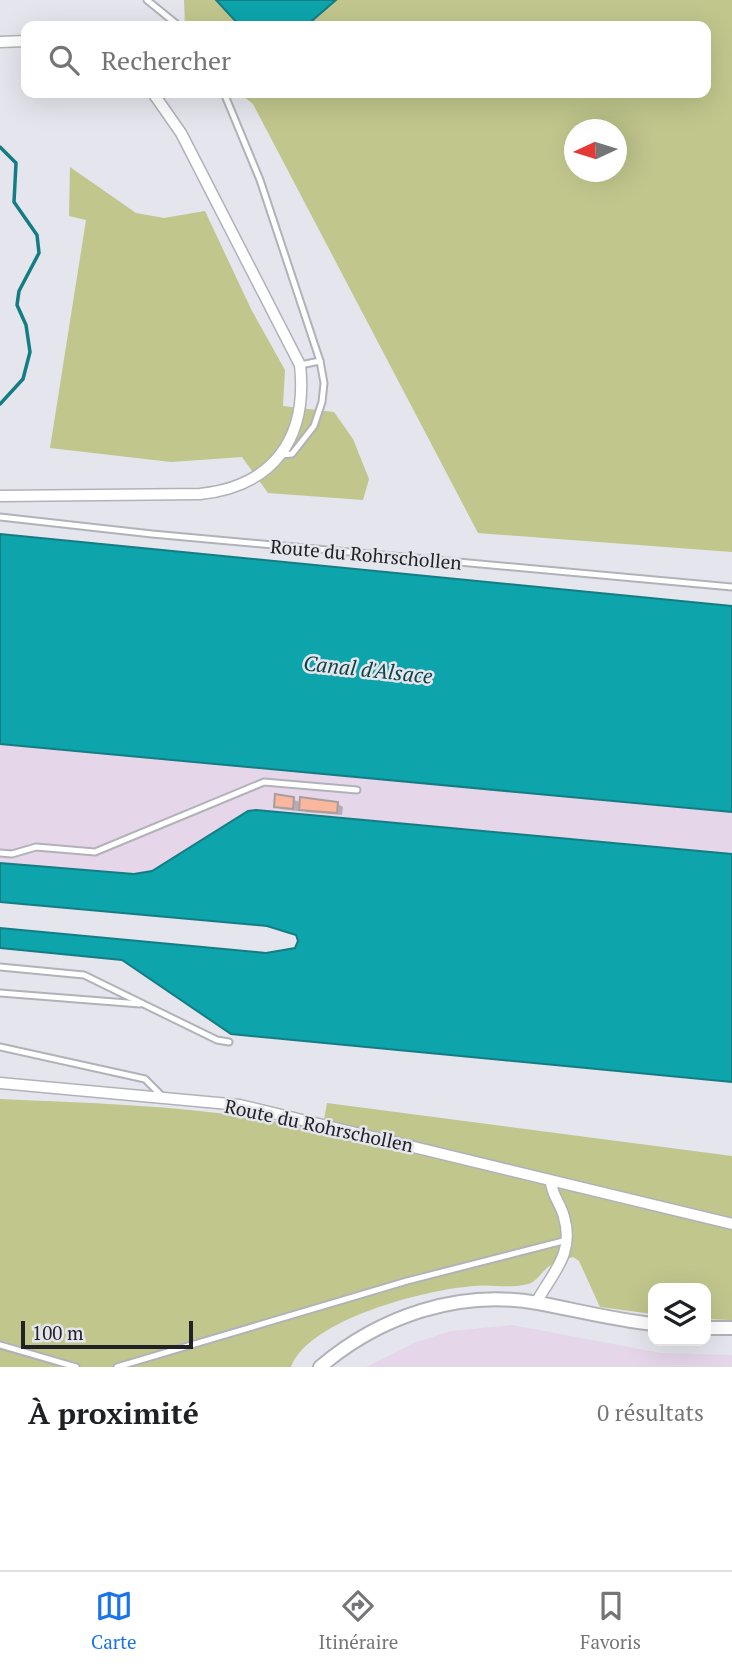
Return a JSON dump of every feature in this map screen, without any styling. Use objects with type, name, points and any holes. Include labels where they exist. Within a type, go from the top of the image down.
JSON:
[{"type":"street","points":[[0,42],[21,41]]},
{"type":"street","points":[[0,496],[213,492],[242,485],[262,472],[281,455],[294,432],[301,408],[300,365],[181,133],[156,98]]},
{"type":"street","name":"Route du Rohrschollen","points":[[0,1083],[240,1105],[732,1224]]},
{"type":"street","points":[[536,1303],[560,1268],[568,1240],[566,1223],[551,1189],[551,1181]]},
{"type":"street","points":[[320,1367],[378,1327],[419,1311],[464,1301],[536,1303],[648,1323]]},
{"type":"street","points":[[711,1328],[732,1328]]},
{"type":"lane","points":[[147,0],[173,21]]},
{"type":"lane","points":[[226,98],[260,180],[320,361],[324,383],[314,426],[292,454],[281,455]]},
{"type":"lane","points":[[300,365],[320,361]]},
{"type":"lane","name":"Route du Rohrschollen","points":[[0,517],[152,534],[732,587]]},
{"type":"lane","points":[[0,853],[36,847],[95,852],[264,782],[357,790]]},
{"type":"lane","points":[[0,967],[84,975],[217,1040],[229,1041]]},
{"type":"lane","points":[[0,993],[146,1005]]},
{"type":"lane","points":[[0,1047],[145,1079],[165,1099]]},
{"type":"lane","points":[[117,1367],[407,1281],[568,1240]]},
{"type":"lane","points":[[0,1345],[76,1367]]},
{"type":"shaded area","points":[[0,744],[732,812],[732,854],[256,810],[248,811],[152,871],[134,874],[0,863]]},
{"type":"shaded area","points":[[512,1325],[661,1353],[732,1355],[732,1367],[366,1367],[414,1343],[451,1331]]},
{"type":"green space","points":[[184,0],[732,0],[732,552],[478,533],[253,104],[245,98],[711,98],[711,21],[185,21]]},
{"type":"green space","points":[[70,167],[136,213],[164,218],[205,211],[251,309],[285,370],[283,406],[334,412],[353,439],[369,479],[363,500],[268,493],[242,457],[171,462],[50,448],[86,220],[69,216]]},
{"type":"green space","points":[[0,1099],[203,1111],[322,1131],[327,1103],[732,1156],[732,1320],[711,1319],[711,1283],[648,1283],[648,1313],[600,1307],[579,1261],[573,1257],[551,1265],[528,1284],[454,1288],[400,1300],[372,1310],[344,1321],[321,1335],[302,1350],[291,1367],[0,1367]]},
{"type":"water","points":[[216,0],[336,0],[312,21],[235,21]]},
{"type":"water","name":"Canal d'Alsace","points":[[0,534],[732,606],[732,812],[0,744]]},
{"type":"water","points":[[248,811],[732,854],[732,1082],[231,1034],[122,960],[0,948],[0,928],[266,953],[295,948],[298,941],[296,935],[267,926],[0,902],[0,863],[134,874],[152,871]]},
{"type":"building","points":[[275,794],[294,797],[293,809],[274,807]]},
{"type":"building","points":[[300,797],[338,802],[337,813],[299,810]]},
{"type":"waterway","points":[[0,147],[16,163],[14,202],[37,235],[39,253],[19,291],[17,305],[26,325],[30,352],[23,379],[0,404]]}]
